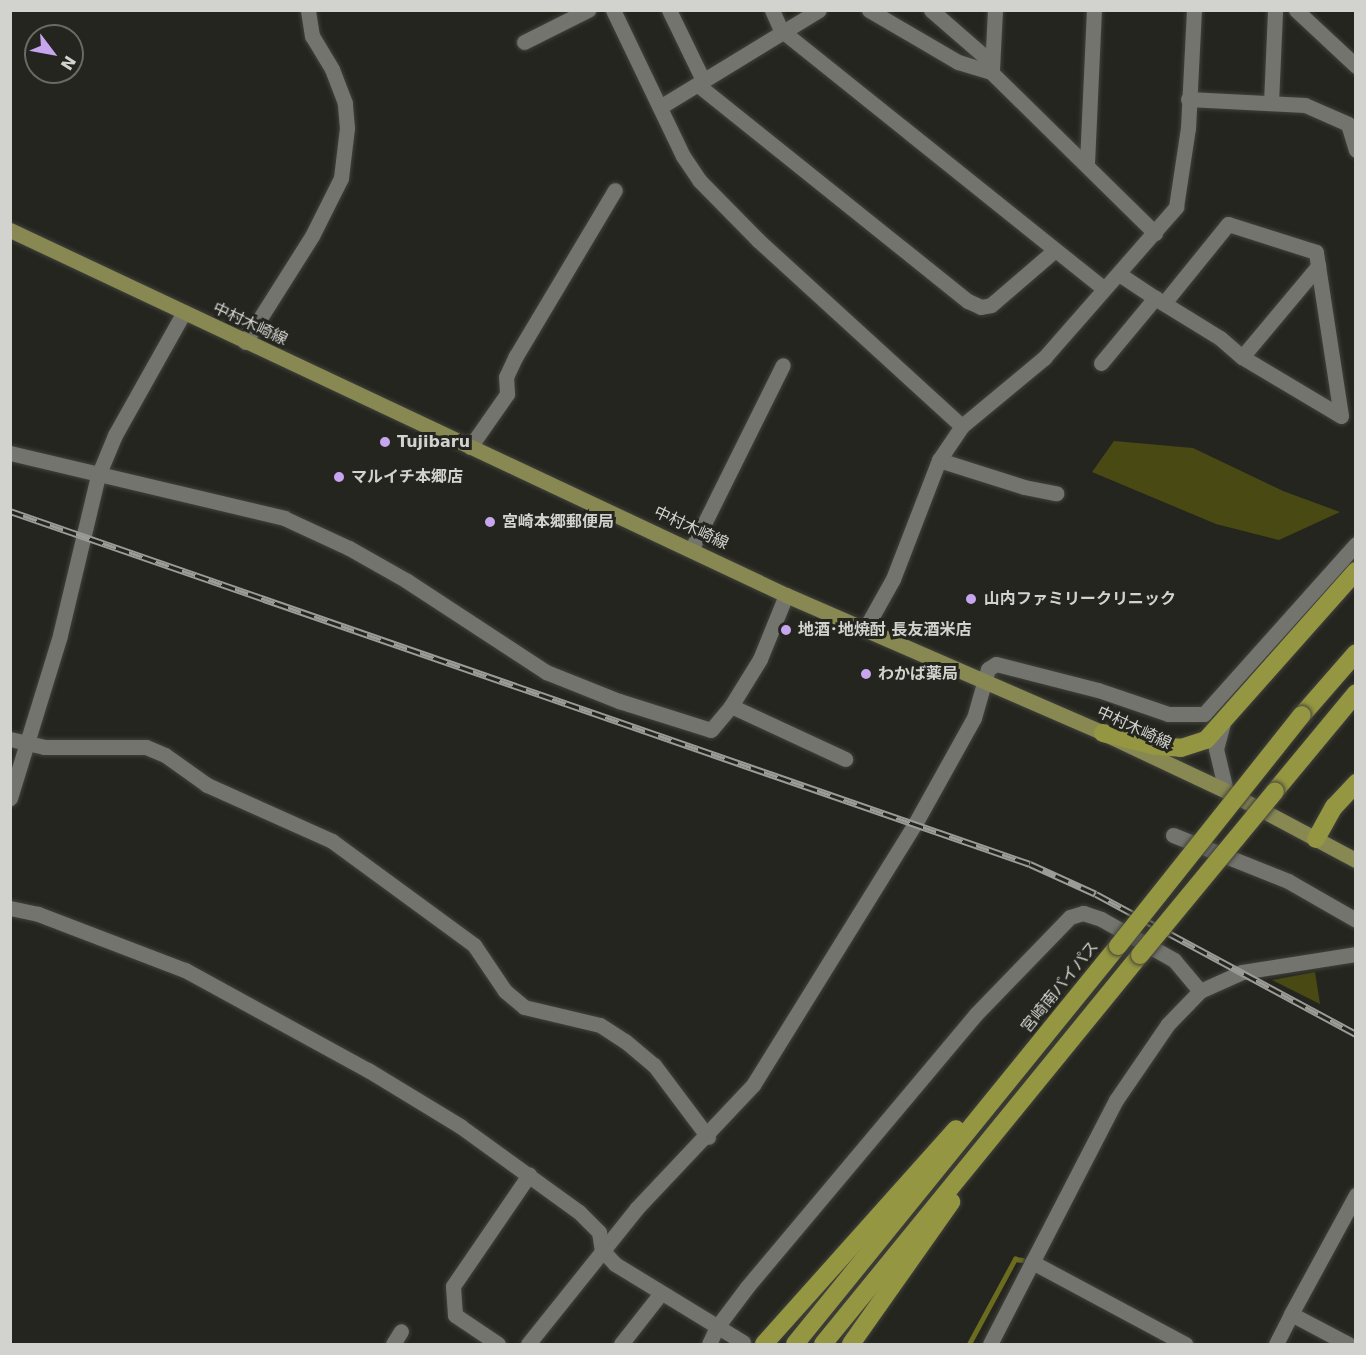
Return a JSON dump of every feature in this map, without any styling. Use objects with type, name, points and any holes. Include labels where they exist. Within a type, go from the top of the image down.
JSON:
[{"type":"highway","points":[[1103,733],[1155,746],[1181,748],[1206,740],[1356,571]]},
{"type":"highway","name":"宮崎南バイパス","points":[[795,1344],[1302,715],[1356,653]]},
{"type":"highway","points":[[823,1344],[1356,693]]},
{"type":"highway","points":[[1316,839],[1334,807],[1356,783]]},
{"type":"highway","points":[[764,1344],[944,1141],[1035,1048]]},
{"type":"highway","points":[[851,1344],[925,1245],[1002,1125]]},
{"type":"main road","name":"中村木崎線","points":[[10,230],[470,447],[692,548],[786,595],[1103,733],[1226,791],[1356,860]]},
{"type":"street","points":[[245,342],[312,236],[341,178],[347,128],[345,104],[332,69],[312,36],[308,10]]},
{"type":"street","points":[[524,42],[588,10]]},
{"type":"street","points":[[613,10],[683,156],[717,200],[962,426]]},
{"type":"street","points":[[669,10],[700,82],[968,301],[981,307],[991,305],[1055,250]]},
{"type":"street","points":[[772,10],[781,30],[1103,288]]},
{"type":"street","points":[[660,107],[781,30],[819,10]]},
{"type":"street","points":[[869,10],[958,62],[992,68]]},
{"type":"street","points":[[931,10],[992,68],[1155,233]]},
{"type":"street","points":[[992,68],[995,10]]},
{"type":"street","points":[[1087,163],[1094,10]]},
{"type":"street","points":[[865,629],[894,579],[939,460],[962,426],[1044,358],[1176,207],[1186,148],[1194,10]]},
{"type":"street","points":[[1271,103],[1275,10]]},
{"type":"street","points":[[1296,10],[1356,66]]},
{"type":"street","points":[[1188,99],[1305,105],[1352,118],[1356,150]]},
{"type":"street","points":[[470,447],[507,394],[506,377],[516,356],[615,190]]},
{"type":"street","points":[[1101,363],[1159,301],[1228,224],[1316,252],[1341,416],[1242,357],[1159,301],[1119,274]]},
{"type":"street","points":[[1242,357],[1318,266]]},
{"type":"street","points":[[10,798],[28,745],[66,613],[98,476],[115,435],[184,312]]},
{"type":"street","points":[[692,548],[783,365]]},
{"type":"street","points":[[10,453],[98,476],[284,518],[349,548],[407,581],[546,672],[619,701],[711,730],[731,706],[760,658],[786,595]]},
{"type":"street","points":[[939,460],[1024,487],[1056,493]]},
{"type":"street","points":[[528,1344],[637,1208],[708,1137],[753,1085],[910,832],[974,718],[988,669],[996,664],[1168,714],[1204,714],[1356,544]]},
{"type":"street","points":[[731,706],[844,759]]},
{"type":"street","points":[[1223,723],[1216,749],[1226,791]]},
{"type":"street","points":[[10,739],[28,745],[146,747],[207,785],[332,841],[474,945],[505,991],[524,1008],[600,1025],[625,1041],[654,1065],[708,1137]]},
{"type":"street","points":[[1173,835],[1288,881],[1356,921]]},
{"type":"street","points":[[10,908],[38,914],[185,970],[368,1070],[460,1126],[528,1175],[599,1232],[602,1250],[615,1264],[743,1342]]},
{"type":"street","points":[[709,1344],[717,1327],[976,1014],[1070,917],[1083,913],[1101,919],[1174,960],[1200,991]]},
{"type":"street","points":[[990,1344],[1143,1056],[1200,991],[1242,972],[1356,954]]},
{"type":"street","points":[[498,1344],[455,1315],[453,1286],[528,1175]]},
{"type":"street","points":[[1276,1344],[1356,1195]]},
{"type":"street","points":[[1032,1262],[1185,1344]]},
{"type":"street","points":[[621,1344],[660,1293]]},
{"type":"street","points":[[1291,1314],[1348,1344]]},
{"type":"street","points":[[393,1344],[401,1331]]},
{"type":"shaded area","points":[[1114,441],[1193,448],[1283,491],[1340,512],[1279,540],[1216,524],[1092,472]]},
{"type":"shaded area","points":[[1315,972],[1320,1004],[1272,980]]},
{"type":"waterway","points":[[969,1344],[1015,1259],[1022,1260]]},
{"type":"railway","points":[[10,511],[1030,864],[1096,894],[1356,1034]]},
{"type":"place","name":"Tujibaru","points":[[385,442]]},
{"type":"place","name":"マルイチ本郷店","points":[[339,477]]},
{"type":"place","name":"宮崎本郷郵便局","points":[[490,522]]},
{"type":"place","name":"山内ファミリークリニック","points":[[971,599]]},
{"type":"place","name":"地酒･地焼酎 長友酒米店","points":[[786,630]]},
{"type":"place","name":"わかば薬局","points":[[866,674]]}]
